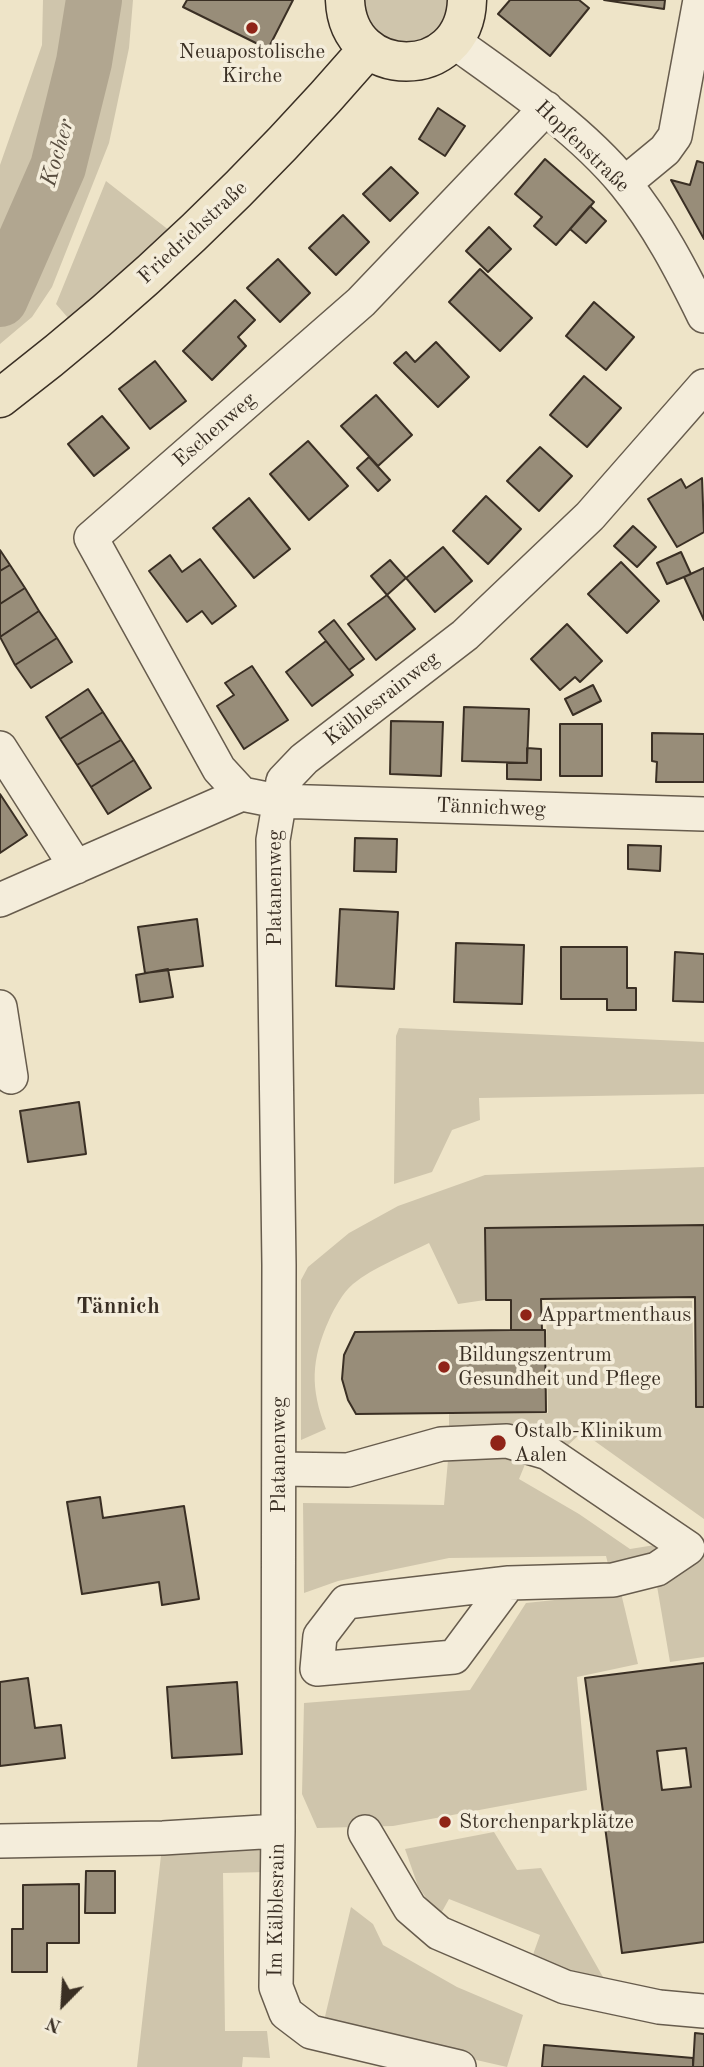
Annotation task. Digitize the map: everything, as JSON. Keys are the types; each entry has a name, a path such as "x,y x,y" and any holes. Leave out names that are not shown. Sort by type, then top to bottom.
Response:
{"main road":[{"path":"345,0 350,26 368,49 379,56 405,62 431,57 453,41 464,20 467,0"},
{"name":"Friedrichstraße","path":"0,398 80,336 212,218 266,163 368,49"}],"street":[{"path":"625,183 665,150 675,136 700,0"},
{"name":"Hopfenstraße","path":"453,41 546,108 625,183 680,266 704,316"},
{"name":"Eschenweg","path":"242,793 219,769 91,538 361,302 546,108"},
{"name":"Kälblesrainweg","path":"277,801 283,781 304,759 464,635 590,516 704,386"},
{"path":"0,747 76,867"},
{"path":"0,900 242,793 277,801"},
{"name":"Tännichweg","path":"277,801 704,814"},
{"name":"Platanenweg","path":"277,801 273,839 279,1469 278,1831"},
{"path":"0,1007 11,1077"},
{"path":"279,1469 348,1470 441,1444 507,1441 548,1453 688,1548 657,1570 613,1580 509,1583 346,1602 320,1636 317,1669 454,1657 509,1583"},
{"path":"0,1841 163,1838 278,1831"},
{"name":"Im Kälblesrain","path":"278,1831 276,1987 286,2013 311,2032 459,2067"},
{"path":"365,1832 410,1908 439,1933 565,1987 659,2007 704,2011"}],"shaded area":[{"path":"43,0 133,0 129,48 109,143 52,287 32,317 0,344 0,165 42,45"},
{"path":"357,0 455,0 454,11 423,46 377,39"},
{"path":"106,181 179,238 75,326 56,304"},
{"path":"399,1028 704,1042 704,1094 479,1098 480,1120 452,1130 432,1172 394,1184 396,1036"},
{"path":"704,1167 704,1225 484,1228 485,1300 458,1304 429,1243 361,1278 349,1287 339,1301 319,1348 315,1387 326,1429 301,1440 301,1280 308,1267 349,1233 398,1206 485,1175"},
{"path":"692,1301 695,1407 704,1407 704,1519 582,1432 564,1449 449,1432 449,1414 548,1413 546,1302"},
{"path":"461,1450 528,1457 519,1479 579,1514 630,1549 655,1545 655,1552 609,1568 606,1556 449,1558 338,1581 304,1593 303,1503 444,1505 448,1460"},
{"path":"704,1553 704,1657 670,1662 657,1586"},
{"path":"621,1593 638,1664 577,1677 587,1790 393,1826 317,1828 302,1794 304,1703 470,1690 526,1603"},
{"path":"278,1831 266,1872 223,1873 225,2031 267,2031 270,2058 243,2057 242,2067 137,2067 163,1838"},
{"path":"494,1832 517,1870 541,1868 607,1984 530,1963 540,1935 449,1899 439,1917 418,1886 405,1849"},
{"path":"351,1907 373,1924 383,1945 457,1987 523,2015 507,2067 323,2025"}],"building":[{"name":"Neuapostolische Kirche","path":"187,0 293,0 268,49 183,7"},
{"path":"510,0 579,0 589,8 550,56 498,14"},
{"path":"604,0 665,0 664,9"},
{"path":"438,108 465,126 445,156 419,139"},
{"path":"545,159 594,202 556,245 534,226 542,217 515,194"},
{"path":"697,161 704,163 704,239 671,180 690,185"},
{"path":"391,167 418,193 390,221 363,194"},
{"path":"590,206 606,221 586,243 570,229"},
{"path":"343,215 369,242 336,275 309,248"},
{"path":"489,227 511,249 488,272 466,251"},
{"path":"278,259 310,293 280,322 247,288"},
{"path":"480,269 532,318 500,351 449,302"},
{"path":"235,300 255,320 238,337 246,346 212,380 183,351"},
{"path":"594,302 634,337 606,370 566,336"},
{"path":"436,342 469,377 438,407 394,363 406,352 415,362"},
{"path":"155,361 186,401 150,429 119,389"},
{"path":"584,376 621,408 587,447 550,415"},
{"path":"376,395 412,435 378,466 341,426"},
{"path":"102,416 129,448 94,476 68,444"},
{"path":"308,441 348,486 309,520 270,474"},
{"path":"540,447 572,476 539,511 507,481"},
{"path":"369,457 390,480 378,491 357,468"},
{"path":"702,478 704,532 677,547 648,499 681,479 686,488"},
{"path":"486,496 521,529 488,564 453,531"},
{"path":"249,498 290,549 254,578 213,528"},
{"path":"633,526 656,547 637,567 614,546"},
{"path":"443,547 472,581 435,612 406,578"},
{"path":"0,550 10,565 0,571"},
{"path":"681,552 691,574 667,584 657,563"},
{"path":"170,555 182,572 200,559 236,606 212,624 202,611 187,622 149,571"},
{"path":"390,560 406,578 387,595 371,576"},
{"path":"621,562 659,601 627,633 588,594"},
{"path":"10,565 25,588 0,604 0,571"},
{"path":"704,568 704,620 684,577"},
{"path":"25,588 39,611 0,637 0,604"},
{"path":"387,595 415,629 376,660 348,624"},
{"path":"39,611 57,638 15,665 0,637"},
{"path":"334,620 364,659 349,670 319,632"},
{"path":"567,624 602,661 580,682 575,677 560,690 531,659"},
{"path":"57,638 72,662 31,688 15,665"},
{"path":"326,641 353,675 312,706 286,672"},
{"path":"252,666 288,720 244,749 217,706 234,695 225,683"},
{"path":"593,685 601,701 573,715 565,699"},
{"path":"88,689 103,712 60,739 46,717"},
{"path":"464,707 529,709 527,763 462,761"},
{"path":"103,712 121,740 77,765 60,739"},
{"path":"391,721 443,722 441,776 390,774"},
{"path":"560,724 602,724 602,776 560,776"},
{"path":"652,733 704,734 704,782 656,782 657,762 652,761"},
{"path":"121,740 134,760 91,787 77,765"},
{"path":"527,748 541,749 541,780 507,779 507,763 527,763"},
{"path":"134,760 151,788 108,814 91,787"},
{"path":"0,794 27,835 0,853"},
{"path":"355,838 397,839 396,872 354,871"},
{"path":"628,845 661,846 660,871 628,869"},
{"path":"340,909 398,912 394,989 336,986"},
{"path":"197,919 203,966 145,973 138,927"},
{"path":"456,943 524,945 522,1004 454,1002"},
{"path":"561,947 627,947 627,988 636,988 636,1010 607,1010 607,999 561,999"},
{"path":"675,952 704,954 704,1002 673,1001"},
{"path":"168,969 173,997 140,1002 136,975"},
{"path":"79,1102 86,1154 28,1162 20,1111"},
{"name":"Appartmenthaus","path":"704,1225 704,1407 696,1407 695,1297 541,1299 542,1330 511,1330 511,1300 486,1300 485,1228"},
{"name":"Bildungszentrum Gesundheit und Pflege","path":"545,1330 546,1412 356,1414 348,1400 342,1379 344,1355 355,1332"},
{"path":"100,1497 103,1518 184,1506 199,1599 162,1605 159,1582 82,1594 67,1502"},
{"path":"704,1663 704,1942 622,1953 585,1678","holes":["686,1748 691,1787 662,1790 657,1751"]},
{"path":"28,1678 35,1728 61,1725 65,1758 0,1766 0,1682"},
{"path":"237,1682 242,1754 172,1758 167,1687"},
{"path":"86,1871 115,1871 115,1913 85,1913"},
{"path":"79,1884 79,1943 47,1943 47,1972 12,1972 12,1929 23,1929 23,1885"},
{"path":"695,2033 704,2034 704,2067 693,2067"},
{"path":"544,2045 693,2058 693,2067 542,2067"}],"waterway":[{"name":"Kocher","path":"0,299 58,167 84,62 94,0"}],"place":[{"name":"Neuapostolische Kirche","path":"252,28"},
{"name":"Appartmenthaus","path":"526,1315"},
{"name":"Bildungszentrum Gesundheit und Pflege","path":"444,1367"},
{"name":"Ostalb-Klinikum Aalen","path":"498,1443"},
{"name":"Storchenparkplätze","path":"445,1822"}],"district":[{"name":"Tännich","path":"118,1307"}]}
